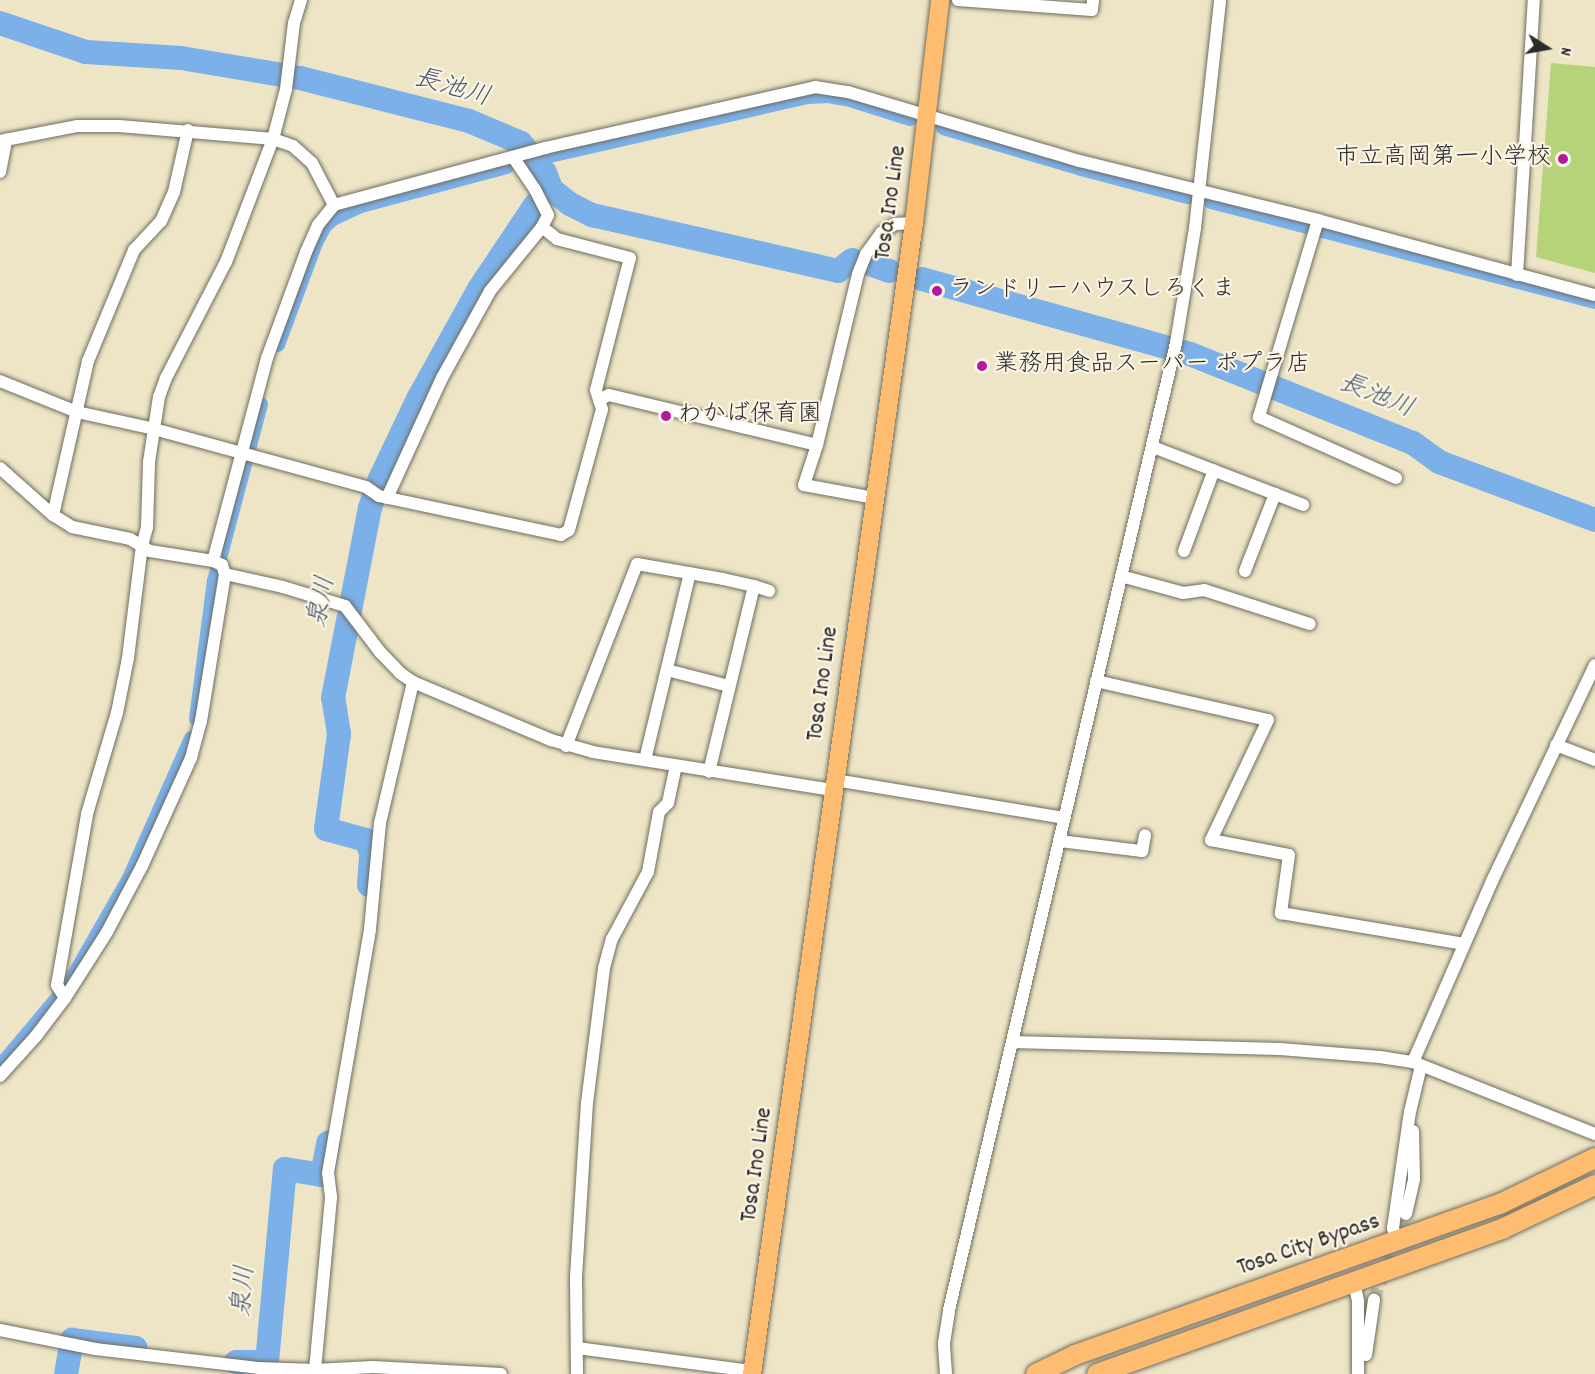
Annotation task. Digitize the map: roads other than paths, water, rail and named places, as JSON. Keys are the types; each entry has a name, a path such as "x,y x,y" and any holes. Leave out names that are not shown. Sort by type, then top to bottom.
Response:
{"highway":[{"name":"Tosa City Bypass","path":"1036,1374 1075,1354 1500,1204 1595,1158"},
{"name":"Tosa City Bypass","path":"1097,1374 1504,1228 1595,1185"}],"main road":[{"name":"Tosa Ino Line","path":"752,1373 914,223 940,0"}],"street":[{"path":"65,998 57,985 87,814 117,713 128,658 142,546 147,527 153,429 166,378 226,262 273,139 286,89 294,23 301,0"},
{"path":"958,0 1092,10 1093,0"},
{"path":"946,1374 944,1342 949,1310 1176,343 1199,192 1220,0"},
{"path":"1516,275 1534,0"},
{"path":"0,1076 36,1036 65,998 107,932 142,866 191,758 201,721 219,565 267,358 306,252 318,225 334,205 516,155 815,87 848,92 928,114 1080,161 1316,226 1595,295"},
{"path":"0,172 3,140 77,126 188,130 273,139 293,146 312,163 334,205"},
{"path":"52,514 88,361 134,250 161,221 174,192 188,130"},
{"path":"378,494 490,291 543,227 548,216 546,208 516,155"},
{"path":"874,498 804,485 817,445 858,274 866,255 881,233 895,224 914,223"},
{"path":"1316,226 1259,417 1396,478"},
{"path":"0,381 77,412 153,429 378,494 561,535 569,530 602,409 596,390 630,258 557,239 543,227"},
{"path":"599,400 609,395 817,445"},
{"path":"1153,447 1303,505"},
{"path":"0,468 52,514 72,527 130,539 150,551 219,565 349,610 380,652 400,673 413,682 566,746 710,772 834,785 1064,818"},
{"path":"1184,551 1214,470"},
{"path":"1245,571 1275,494"},
{"path":"566,746 637,564 754,586 769,591"},
{"path":"645,760 690,573"},
{"path":"1121,576 1183,593 1204,590 1310,624"},
{"path":"710,772 754,586"},
{"path":"1397,1242 1393,1228 1417,1064 1464,944 1595,665"},
{"path":"667,670 729,686"},
{"path":"1096,681 1268,720 1211,840 1289,855 1281,913 1464,944"},
{"path":"315,1370 331,1197 328,1173 370,930 380,823 413,682"},
{"path":"1556,745 1595,760"},
{"path":"577,1374 576,1277 587,1103 604,968 612,939 648,872 659,812 668,803 676,766"},
{"path":"1059,841 1142,851 1145,835"},
{"path":"1012,1042 1280,1049 1380,1056 1417,1064 1595,1134"},
{"path":"1406,1214 1414,1179 1415,1145 1410,1112"},
{"path":"1354,1282 1358,1301 1358,1374"},
{"path":"1365,1374 1366,1341 1374,1300"},
{"path":"0,1330 95,1349 258,1368 315,1370 373,1367 501,1374"},
{"path":"577,1348 752,1373"}],"waterway":[{"name":"長池川","path":"0,23 86,52 181,58 300,78 469,121 521,143 545,173 552,190 570,204 592,215 838,271 852,260"},
{"path":"528,161 808,97 828,96 850,100 910,119"},
{"path":"943,128 1081,169 1188,197"},
{"path":"278,345 316,243 325,226 333,219 361,206 507,167"},
{"path":"1211,202 1595,302"},
{"name":"泉川","path":"369,885 371,853 366,840 326,829 339,734 333,698 370,508 380,479 418,399 479,289 535,205"},
{"name":"長池川","path":"872,265 889,271"},
{"name":"長池川","path":"922,279 1190,354 1413,443 1439,462 1595,520"},
{"path":"196,719 214,581 261,404"},
{"path":"0,1066 68,985 129,878 191,738"},
{"name":"泉川","path":"236,1362 267,1362 285,1169 322,1175 328,1143"},
{"name":"泉川","path":"66,1374 72,1340 136,1348"}],"tunnel":[{"path":"1374,1300 1406,1214"}],"place":[{"name":"市立高岡第一小学校","path":"1563,159"},
{"name":"ランドリーハウスしろくま","path":"937,291"},
{"name":"業務用食品スーパー ポプラ店","path":"982,366"},
{"name":"わかば保育園","path":"666,416"}]}
